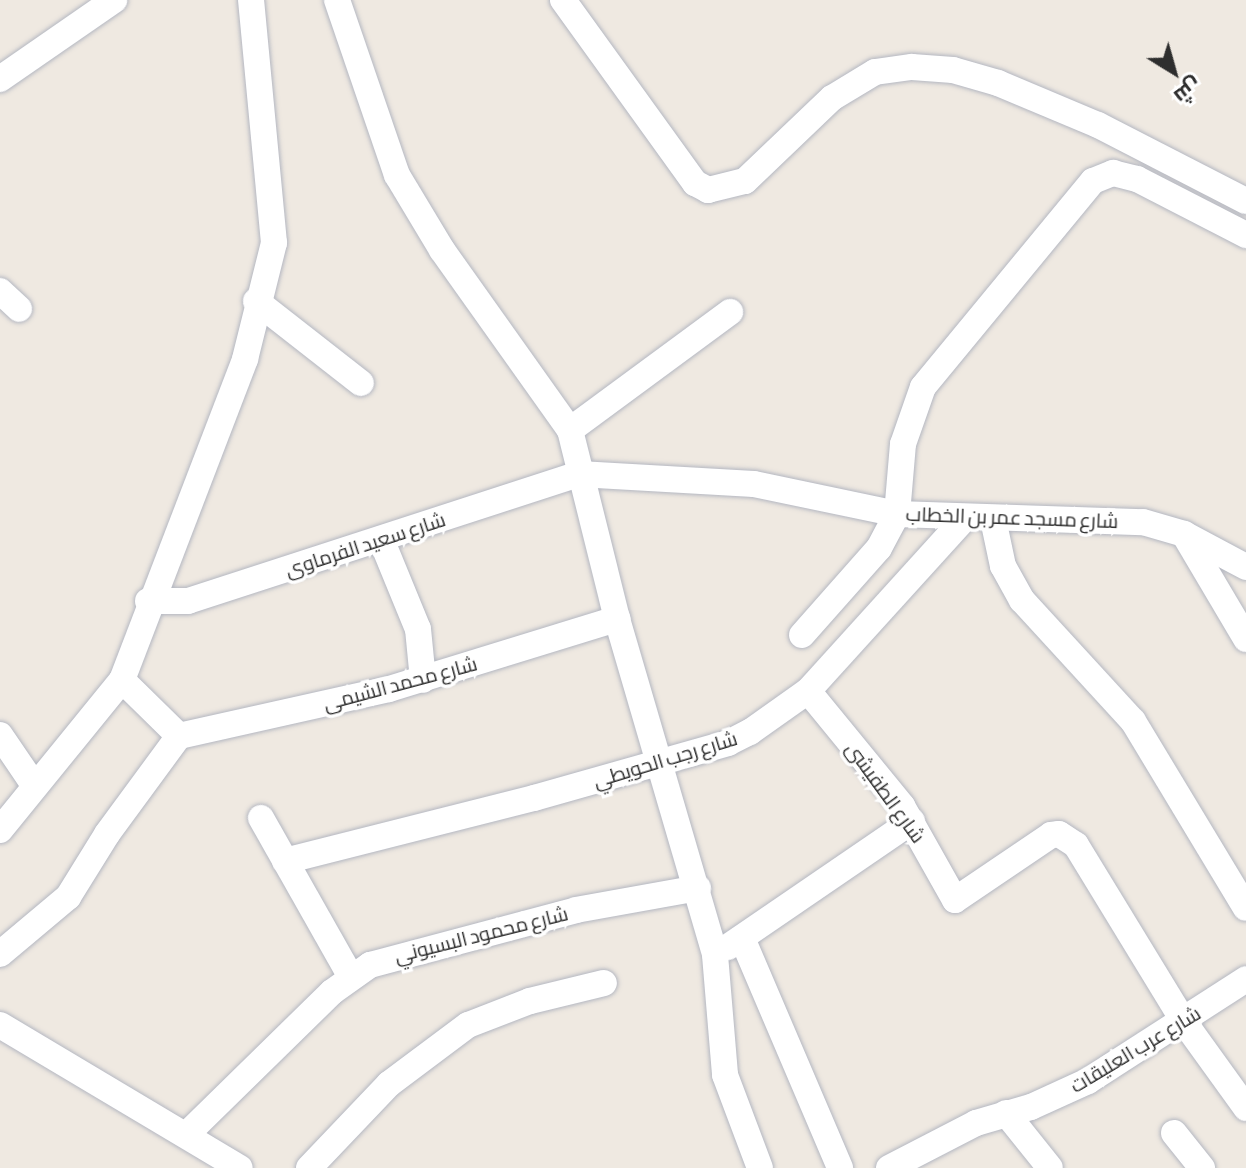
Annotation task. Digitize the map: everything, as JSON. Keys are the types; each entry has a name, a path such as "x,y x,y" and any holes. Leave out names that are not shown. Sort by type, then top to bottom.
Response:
{"street":[{"path":"0,79 114,0"},
{"path":"0,830 34,785 87,729 122,680 148,601 245,359 256,301 274,243 251,0"},
{"path":"337,0 397,175 442,250 570,430 617,619 662,761 715,955 725,1075 760,1168"},
{"path":"563,0 695,183 708,190 745,181 832,98 875,72 912,67 953,70 998,83 1098,125 1246,201"},
{"path":"802,635 879,548 897,514 903,444 923,387 1093,181 1113,173 1137,179 1246,235"},
{"path":"256,301 361,383"},
{"path":"570,430 730,312"},
{"name":"شارع مسجد عمر بن الخطاب","path":"579,474 754,484 897,514 1143,522 1184,534 1246,567"},
{"name":"شارع سعيد الفرماوى","path":"148,601 188,601 579,474"},
{"name":"شارع رجب الحويطي","path":"285,861 728,743 808,691 965,518"},
{"path":"993,519 1003,566 1022,600 1133,721 1246,908"},
{"path":"1184,534 1246,639"},
{"path":"381,539 418,629 423,680"},
{"name":"شارع محمد الشيمى","path":"179,736 423,680 617,619"},
{"path":"0,954 68,897 107,834 179,736 122,680"},
{"name":"شارع الطفيشى","path":"808,691 912,821 955,900 1059,834 1076,845 1184,1022"},
{"path":"0,735 34,785"},
{"path":"261,818 351,977"},
{"path":"715,955 912,821"},
{"name":"شارع محمود البسيوني","path":"186,1135 351,977 392,955 576,910 698,888"},
{"path":"742,938 840,1168"},
{"name":"شارع عرب العليقات","path":"889,1168 976,1123 1088,1081 1184,1022 1246,979"},
{"path":"309,1168 389,1084 468,1025 530,1001 604,983"},
{"path":"1184,1022 1246,1108"},
{"path":"0,1025 240,1168"},
{"path":"1006,1113 1050,1168"},
{"path":"1174,1133 1202,1168"}]}
